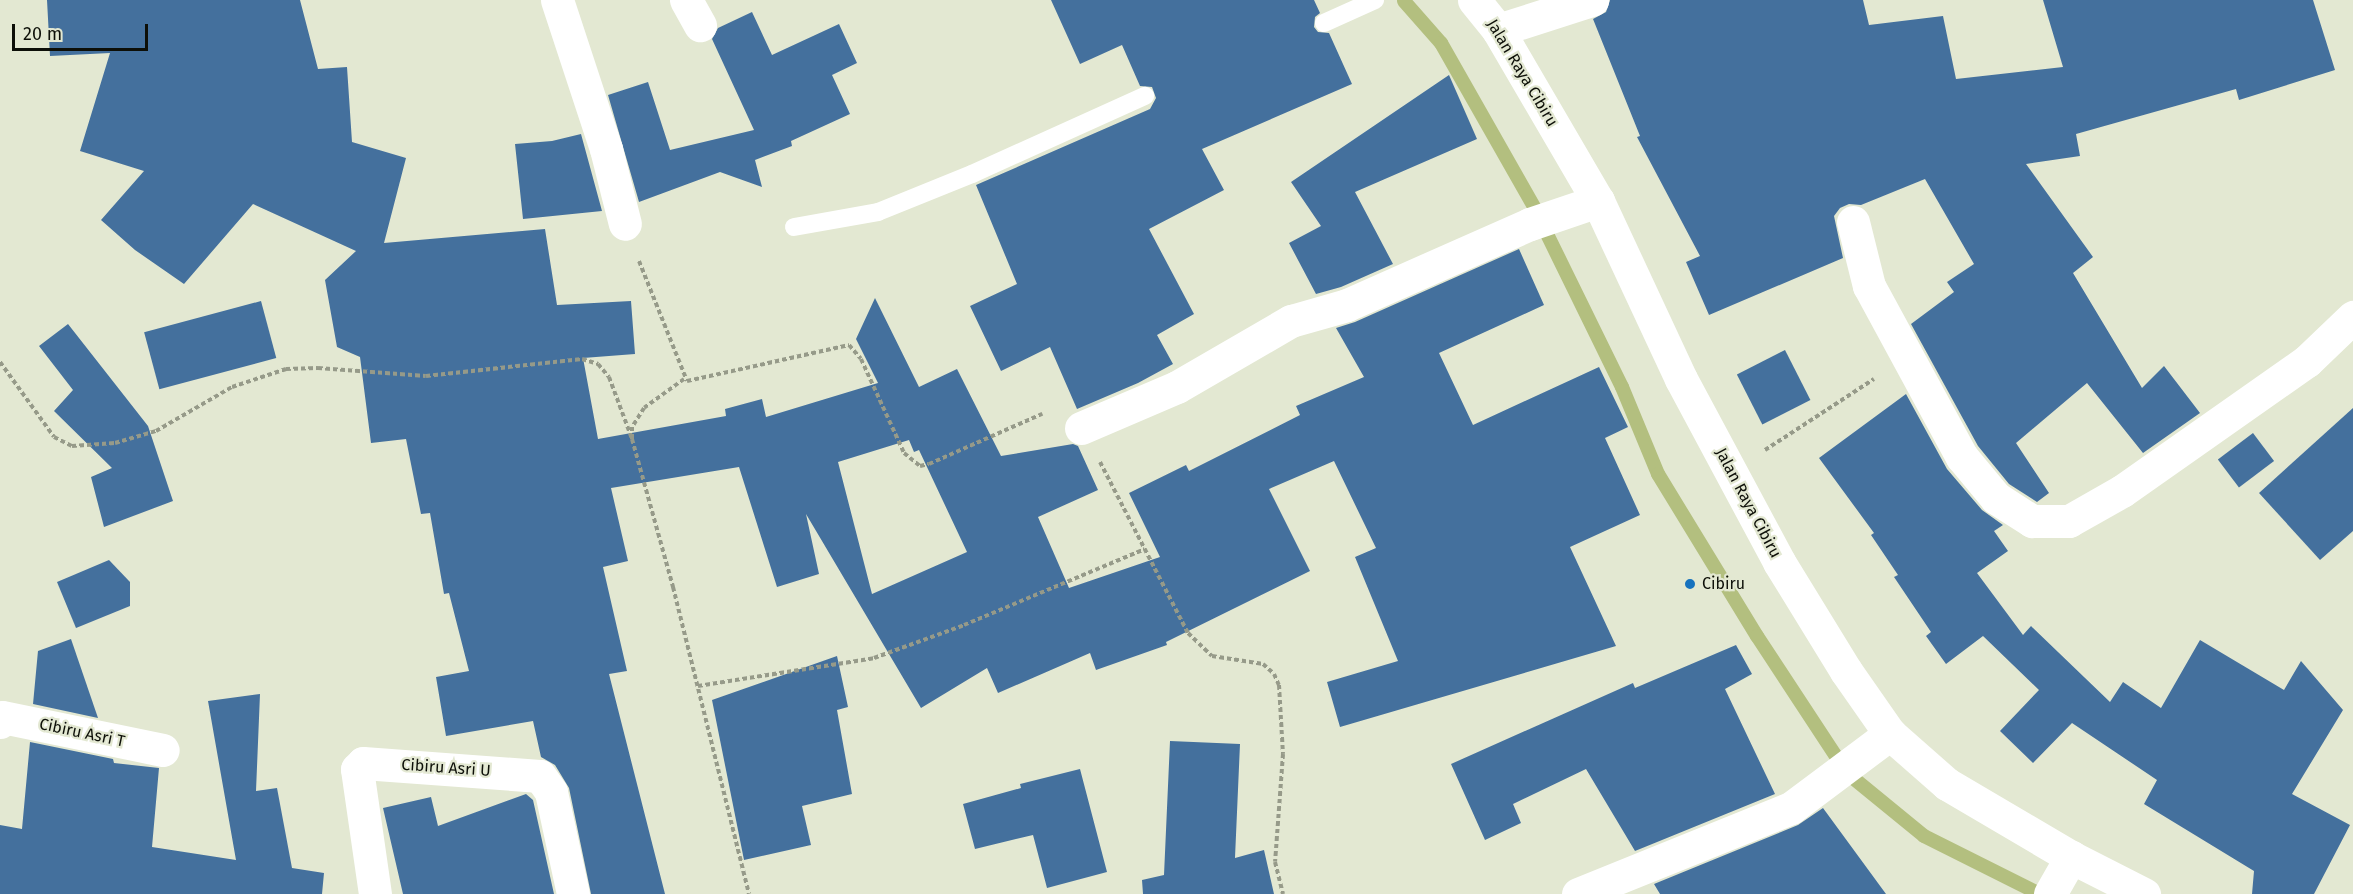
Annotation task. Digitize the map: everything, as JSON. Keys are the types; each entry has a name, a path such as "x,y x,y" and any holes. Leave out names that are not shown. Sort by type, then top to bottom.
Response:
{"main road":[{"path":"557,0 606,149 625,224"},
{"name":"Jalan Raya Cibiru","path":"1474,0 1498,30 1598,201 1681,380 1779,562 1846,670 1890,734 1947,784 2071,858 2145,894"},
{"path":"1498,30 1592,0"},
{"path":"1081,428 1177,387 1291,321 1347,305 1530,224 1598,201"},
{"path":"1853,222 1869,286 1962,457 1996,498 2032,520 2069,521 2122,491 2307,361 2353,317"},
{"name":"Cibiru Asri T","path":"1,719 163,750"},
{"path":"1578,894 1791,808 1890,734"},
{"name":"Cibiru Asri U","path":"375,894 357,769 363,763 540,776 551,792 573,894"},
{"path":"2050,894 2071,858"}],"lane":[{"path":"1324,23 1375,0"},
{"path":"794,227 878,212 972,174 1145,96"}],"path":[{"path":"625,224 684,379"},
{"path":"632,439 632,427 644,408 684,379 694,380 849,345 861,360 904,453 920,466 1050,411 1062,411 1081,428 1188,633 1212,656 1263,664 1274,674 1279,685 1283,754 1275,862 1283,894"},
{"path":"1731,472 1907,357"},
{"path":"0,362 54,437 72,446 115,443 156,432 232,387 286,369 318,368 426,376 582,359 598,364 609,378 632,439 698,686 749,894"},
{"path":"698,686 874,658 964,625 1145,549"}],"building":[{"path":"47,0 300,0 318,69 347,67 352,142 406,158 384,243 545,229 557,305 631,301 635,354 583,358 598,439 726,416 725,409 762,399 766,417 878,383 856,339 875,298 919,387 957,369 1001,456 1073,444 1078,446 1098,490 1038,517 1069,588 1160,557 1129,493 1186,465 1189,471 1300,415 1296,406 1364,377 1336,328 1355,322 1519,249 1544,305 1439,353 1473,425 1599,367 1628,427 1605,438 1640,515 1570,547 1616,646 1340,727 1327,682 1398,661 1355,557 1376,548 1334,461 1269,489 1310,571 1166,642 1167,645 1096,670 1090,653 998,693 987,668 921,708 806,514 819,574 777,587 739,467 611,488 628,561 603,567 627,671 609,674 665,894 591,894 569,788 555,765 541,757 533,721 446,736 436,677 469,671 449,593 444,594 430,513 421,514 406,439 371,443 360,357 337,347 325,280 356,251 253,204 184,284 135,250 101,220 144,171 80,151 110,53 50,56","holes":["909,440 914,452 919,450 967,552 872,594 838,462"]},
{"path":"1051,0 1314,0 1320,13 1315,17 1314,27 1318,32 1329,33 1352,84 1202,149 1224,190 1149,229 1194,314 1157,335 1173,364 1138,383 1077,409 1050,347 1001,371 970,306 1017,284 976,185 1150,109 1156,98 1152,87 1140,86 1122,45 1080,64"},
{"path":"1610,0 1863,0 1869,25 1943,16 1956,79 2063,67 2043,0 2313,0 2335,70 2239,100 2236,89 2076,134 2080,156 2026,164 2093,257 2073,273 2142,388 2164,366 2200,413 2143,453 2087,383 2016,443 2049,493 2037,502 2009,484 1978,446 1911,324 1954,292 1947,282 1974,264 1925,179 1861,205 1849,204 1840,208 1834,216 1843,258 1709,315 1686,262 1700,256 1637,137 1640,136 1593,19 1606,12"},
{"path":"752,12 772,55 839,24 857,63 832,75 850,114 791,141 792,146 755,160 762,187 720,172 639,202 608,95 648,82 670,150 754,130 712,39 718,28"},
{"path":"1449,75 1477,139 1355,192 1393,264 1341,287 1316,294 1289,243 1321,226 1291,182"},
{"path":"581,134 602,211 523,219 515,144 552,141"},
{"path":"261,301 276,358 159,389 144,332"},
{"path":"68,324 148,426 173,501 104,527 91,477 112,468 54,411 73,390 39,346"},
{"path":"1785,350 1810,400 1762,424 1737,375"},
{"path":"1906,394 1947,469 1982,510 2003,525 1994,531 2008,551 1977,573 2023,635 2031,626 2110,702 2123,682 2161,708 2200,640 2284,690 2301,661 2343,710 2292,794 2350,825 2314,894 2252,894 2254,871 2144,804 2157,780 2072,723 2033,763 2000,731 2039,690 1983,636 1946,664 1926,636 1931,632 1894,577 1898,575 1871,535 1874,533 1819,458"},
{"path":"2353,408 2353,531 2320,560 2259,493"},
{"path":"2253,433 2274,461 2239,487 2218,459"},
{"path":"109,560 130,582 130,606 76,628 57,582"},
{"path":"71,639 98,718 33,704 38,651"},
{"path":"1736,645 1752,674 1725,689 1775,794 1635,851 1586,769 1513,804 1521,823 1485,840 1451,764 1633,683 1635,688"},
{"path":"837,656 848,707 837,710 852,794 802,806 811,845 744,860 712,700"},
{"path":"260,694 256,791 277,788 292,868 324,873 322,894 0,894 0,825 22,829 30,742 113,759 114,763 159,768 152,847 236,860 208,701"},
{"path":"1170,741 1240,744 1235,858 1264,850 1274,894 1143,894 1142,880 1164,875"},
{"path":"1080,769 1107,872 1047,888 1033,835 975,849 963,804 1021,788 1020,784"},
{"path":"526,794 533,800 554,894 403,894 383,808 431,797 438,826"},
{"path":"1823,808 1886,894 1660,894 1654,884 1798,825"}],"waterway":[{"path":"1404,1 1441,43 1534,207"},
{"path":"1547,234 1622,387 1658,474 1757,636 1847,773 1924,836 2036,892"}],"place":[{"name":"Cibiru","path":"1690,584"}]}
